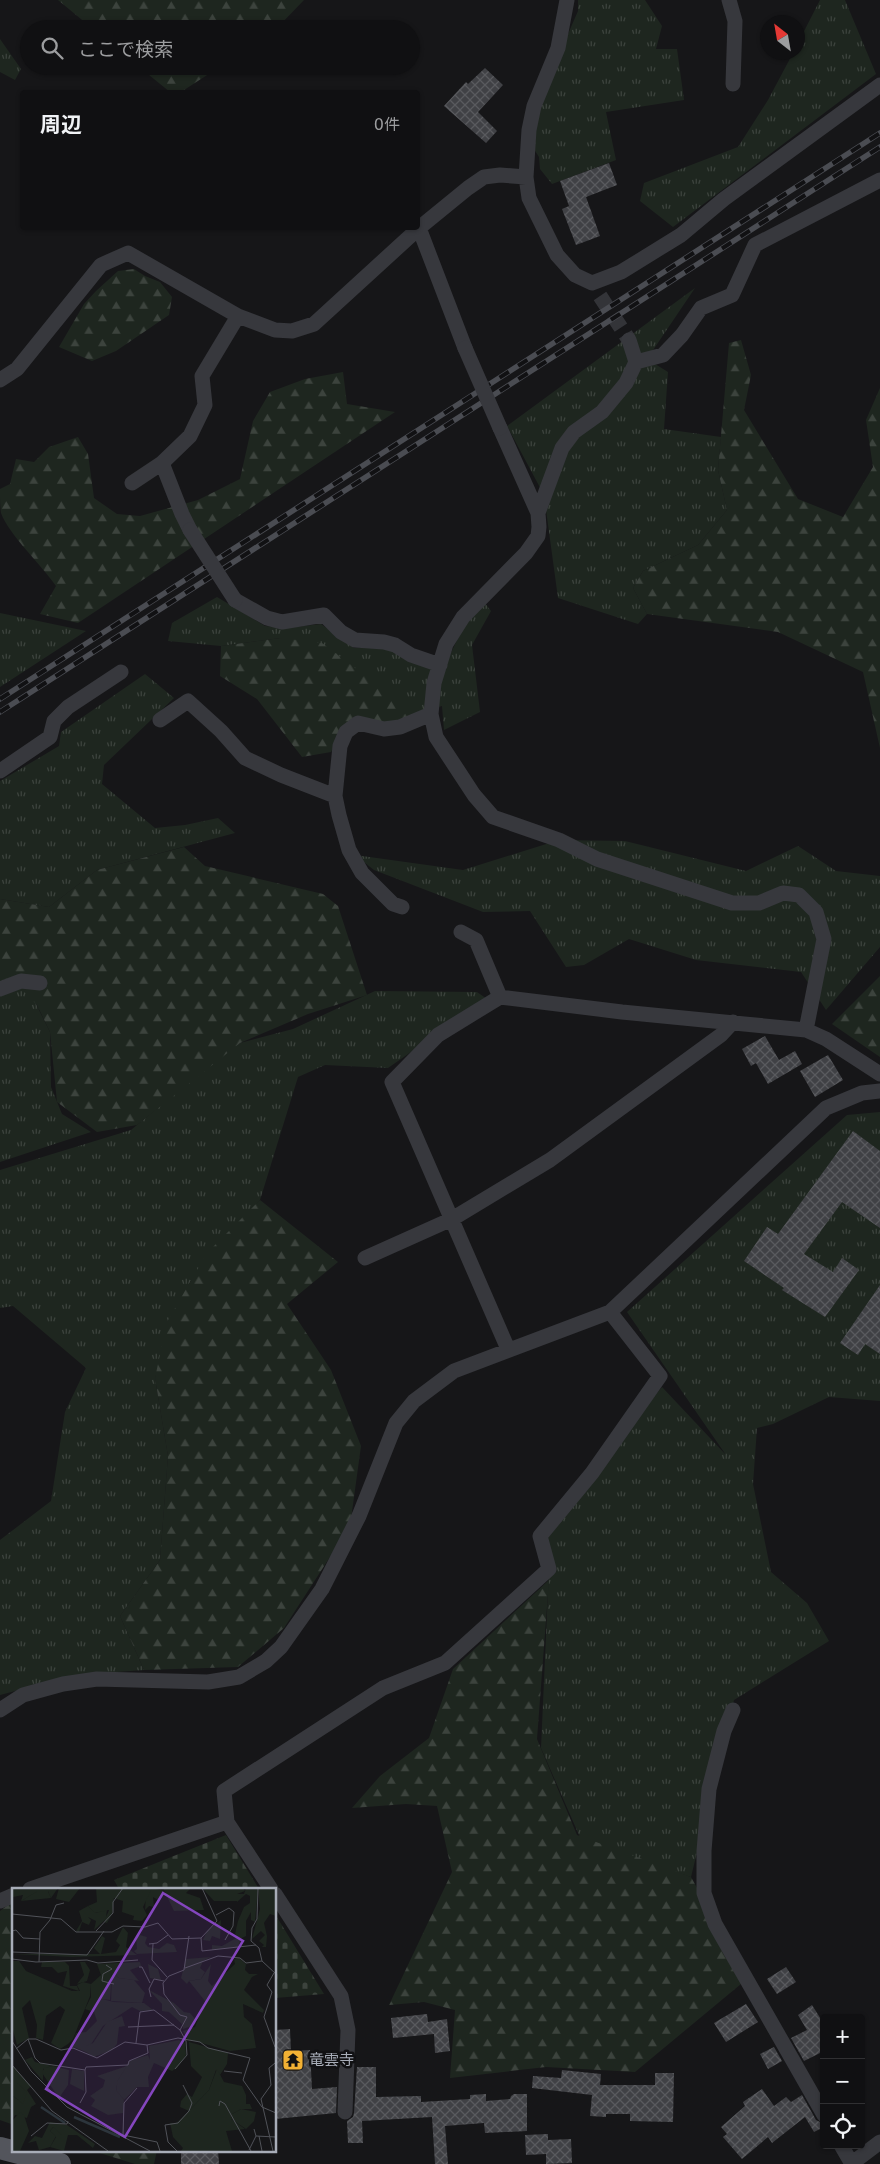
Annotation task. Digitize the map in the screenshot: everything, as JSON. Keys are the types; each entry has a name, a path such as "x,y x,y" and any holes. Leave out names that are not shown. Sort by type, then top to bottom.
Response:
{"main road":[{"path":"15,2152 60,2164"}],"street":[{"path":"567,0 558,48 534,106 529,130 526,177 529,198 558,255 575,275 596,289 681,235 724,199 880,85"},
{"path":"729,0 735,21 733,84"},
{"path":"420,226 468,188 484,178 500,175 526,177"},
{"path":"636,362 664,355 682,335 701,308 732,295 755,245 880,180"},
{"path":"0,380 17,369 101,265 128,253 238,316 275,330 292,331 314,324 416,230"},
{"path":"419,230 466,348 538,513 539,527 538,536 526,553 463,617 446,644 434,683 431,714 436,737 474,795 493,818 559,840 597,859 732,904 759,903 783,893 799,895 816,912 824,939 806,1030"},
{"path":"132,483 162,463 190,436 205,405 202,376 238,316"},
{"path":"538,513 562,448 574,432 602,412 626,383 636,362 629,340"},
{"path":"162,463 190,530 235,600 267,618 282,622 324,616 341,632 355,640 384,642 395,645 411,655 440,665"},
{"path":"0,771 50,737 54,721 68,707 121,672"},
{"path":"160,720 188,701 221,731 245,758 281,775 335,796"},
{"path":"402,908 394,904 362,873 349,850 335,796 340,746 346,732 358,723 384,729 400,727 431,714"},
{"path":"461,932 476,940 500,998"},
{"path":"0,989 21,980 40,983"},
{"path":"508,1349 392,1082 438,1035 500,998 806,1030 826,1039 880,1074"},
{"path":"365,1258 452,1219 550,1160 721,1035 733,1022"},
{"path":"0,1710 23,1695 63,1684 97,1679 208,1682 239,1677 266,1661 281,1647 322,1589 359,1516 396,1423 414,1401 454,1371 610,1312 826,1108 862,1093 880,1090"},
{"path":"271,1888 227,1822 224,1790 383,1688 445,1663 550,1569 540,1536 592,1473 660,1376 610,1312"},
{"path":"733,1710 724,1731 709,1789 703,1864 704,1893 715,1924 820,2108"},
{"path":"33,1888 227,1822"},
{"path":"0,1901 12,1895"},
{"path":"276,1896 341,1996 348,2030 345,2112"},
{"path":"843,2149 851,2164 880,2142"}],"green space":[{"path":"58,0 304,0 285,20 82,20"},
{"path":"578,0 645,0 662,26 656,49 677,49 684,100 606,112 616,160 552,184 540,169 539,157 532,146 542,94 578,11"},
{"path":"820,0 845,0 876,74 673,227 640,201 644,183 738,147 768,100 789,60 805,60 805,29"},
{"path":"0,39 20,68 20,71 15,80 0,72"},
{"path":"149,75 207,75 184,90 168,90"},
{"path":"134,269 160,282 172,297 169,315 116,351 92,361 59,347 84,304 96,291 118,271"},
{"path":"695,288 647,359 668,372 664,429 721,437 718,470 727,510 698,545 643,571 633,588 647,614 638,624 558,598 544,495 507,426"},
{"path":"741,340 751,375 744,410 798,499 843,517 873,467 866,420 880,388 880,748 863,672 778,632 647,614 633,588 643,571 698,545 727,510 718,470 729,343"},
{"path":"343,372 347,404 395,412 78,623 40,614 56,586 11,531 1,513 0,489 10,484 16,459 34,462 49,447 78,437 88,454 94,498 117,514 140,516 198,500 240,479 253,421 270,392 305,379"},
{"path":"217,597 265,626 287,628 321,624 354,648 386,647 441,674 466,621 484,602 491,611 472,645 480,712 444,730 442,706 409,716 281,638 221,646 168,641 172,623"},
{"path":"0,613 86,631 0,687"},
{"path":"281,638 322,643 403,704 409,716 384,726 350,720 331,752 302,757 257,699 220,676 221,646"},
{"path":"145,674 174,698 104,765 102,784 155,828 185,825 218,818 235,833 97,870 49,907 0,899 0,781 59,746 61,732"},
{"path":"559,840 625,841 746,871 798,846 836,871 880,876 880,947 826,1010 801,972 696,960 629,939 584,965 566,967 530,911 483,912 374,870 355,855 463,870"},
{"path":"184,847 205,866 323,894 338,906 367,995 308,1014 240,1043 137,1125 97,1132 57,1102 50,1032 37,1005 0,966 0,899 49,907 97,870"},
{"path":"0,965 33,998 50,1032 51,1087 62,1114 91,1132 0,1162"},
{"path":"880,976 880,1057 832,1024"},
{"path":"375,991 477,992 487,999 388,1068 325,1065 298,1077 260,1200 190,1282 155,1378 168,1456 160,1560 120,1616 144,1670 76,1675 0,1695 0,1540 51,1501 65,1412 86,1368 13,1306 0,1308 0,1170 131,1130 229,1049 240,1043 293,1029"},
{"path":"880,1112 880,1401 829,1397 773,1424 757,1428 753,1484 771,1572 807,1603 829,1641 734,1700 691,1877 582,1842 541,1748 549,1569 540,1536 662,1387 726,1455 627,1312 847,1115"},
{"path":"260,1200 338,1262 287,1304 331,1370 361,1446 350,1526 284,1628 238,1667 144,1670 120,1616 160,1560 168,1456 155,1378 167,1322 207,1253"},
{"path":"549,1580 537,1739 577,1835 691,1877 747,1979 635,2072 546,2067 450,2078 455,2010 424,2002 389,2005 452,1872 437,1806 406,1804 352,1808 380,1776 429,1738 453,1669"},
{"path":"226,1835 258,1888 118,1888 114,1880"},
{"path":"8,1905 12,1905 12,2124 0,2120 0,1911"},
{"path":"276,1916 324,1994 276,1998"},
{"path":"96,2152 157,2152 154,2164 135,2164"}],"building":[{"path":"485,68 503,85 478,112 497,131 486,143 444,106 466,82 468,84"},
{"path":"609,163 617,185 586,197 600,236 576,245 562,209 569,206 560,181"},
{"path":"765,1036 779,1060 795,1051 802,1064 768,1084 756,1063 751,1066 742,1049"},
{"path":"828,1055 843,1080 815,1097 800,1071"},
{"path":"853,1131 880,1151 880,1228 842,1202 804,1254 833,1272 842,1258 859,1270 825,1317 782,1290 784,1288 744,1261 767,1227 778,1234"},
{"path":"880,1285 880,1354 865,1344 858,1355 840,1343"},
{"path":"786,1967 796,1982 777,1994 767,1979"},
{"path":"746,2004 758,2022 726,2042 714,2023"},
{"path":"812,2005 820,2018 820,2053 804,2061 791,2038 807,2030 798,2015"},
{"path":"427,2014 428,2022 447,2019 450,2051 435,2053 434,2034 393,2038 391,2018"},
{"path":"290,2029 291,2051 310,2050 312,2089 337,2087 336,2113 276,2119 276,2030"},
{"path":"774,2047 782,2061 768,2069 760,2054"},
{"path":"357,2067 376,2067 376,2097 421,2096 421,2102 470,2099 470,2095 486,2094 486,2101 510,2099 514,2094 527,2094 527,2131 485,2133 484,2123 445,2126 448,2164 435,2164 432,2117 362,2121 363,2143 348,2143 347,2121 353,2117 354,2113"},
{"path":"562,2070 601,2074 600,2085 655,2085 655,2073 674,2073 673,2122 630,2121 630,2114 606,2114 606,2117 590,2116 592,2095 532,2088 533,2076 561,2078"},
{"path":"762,2089 774,2106 786,2097 791,2102 802,2095 816,2120 820,2122 820,2129 814,2132 805,2117 772,2143 768,2137 742,2159 723,2137 727,2134 721,2127 745,2106 743,2102"},
{"path":"548,2134 548,2140 571,2139 572,2163 546,2164 546,2154 526,2155 525,2135"},
{"path":"181,2152 218,2152 219,2164 181,2164"}],"tunnel":[{"path":"600,296 629,340"}],"railway":[{"path":"0,699 880,133"},
{"path":"0,712 880,147"}],"place":[{"name":"竜雲寺","path":"293,2060"}]}
